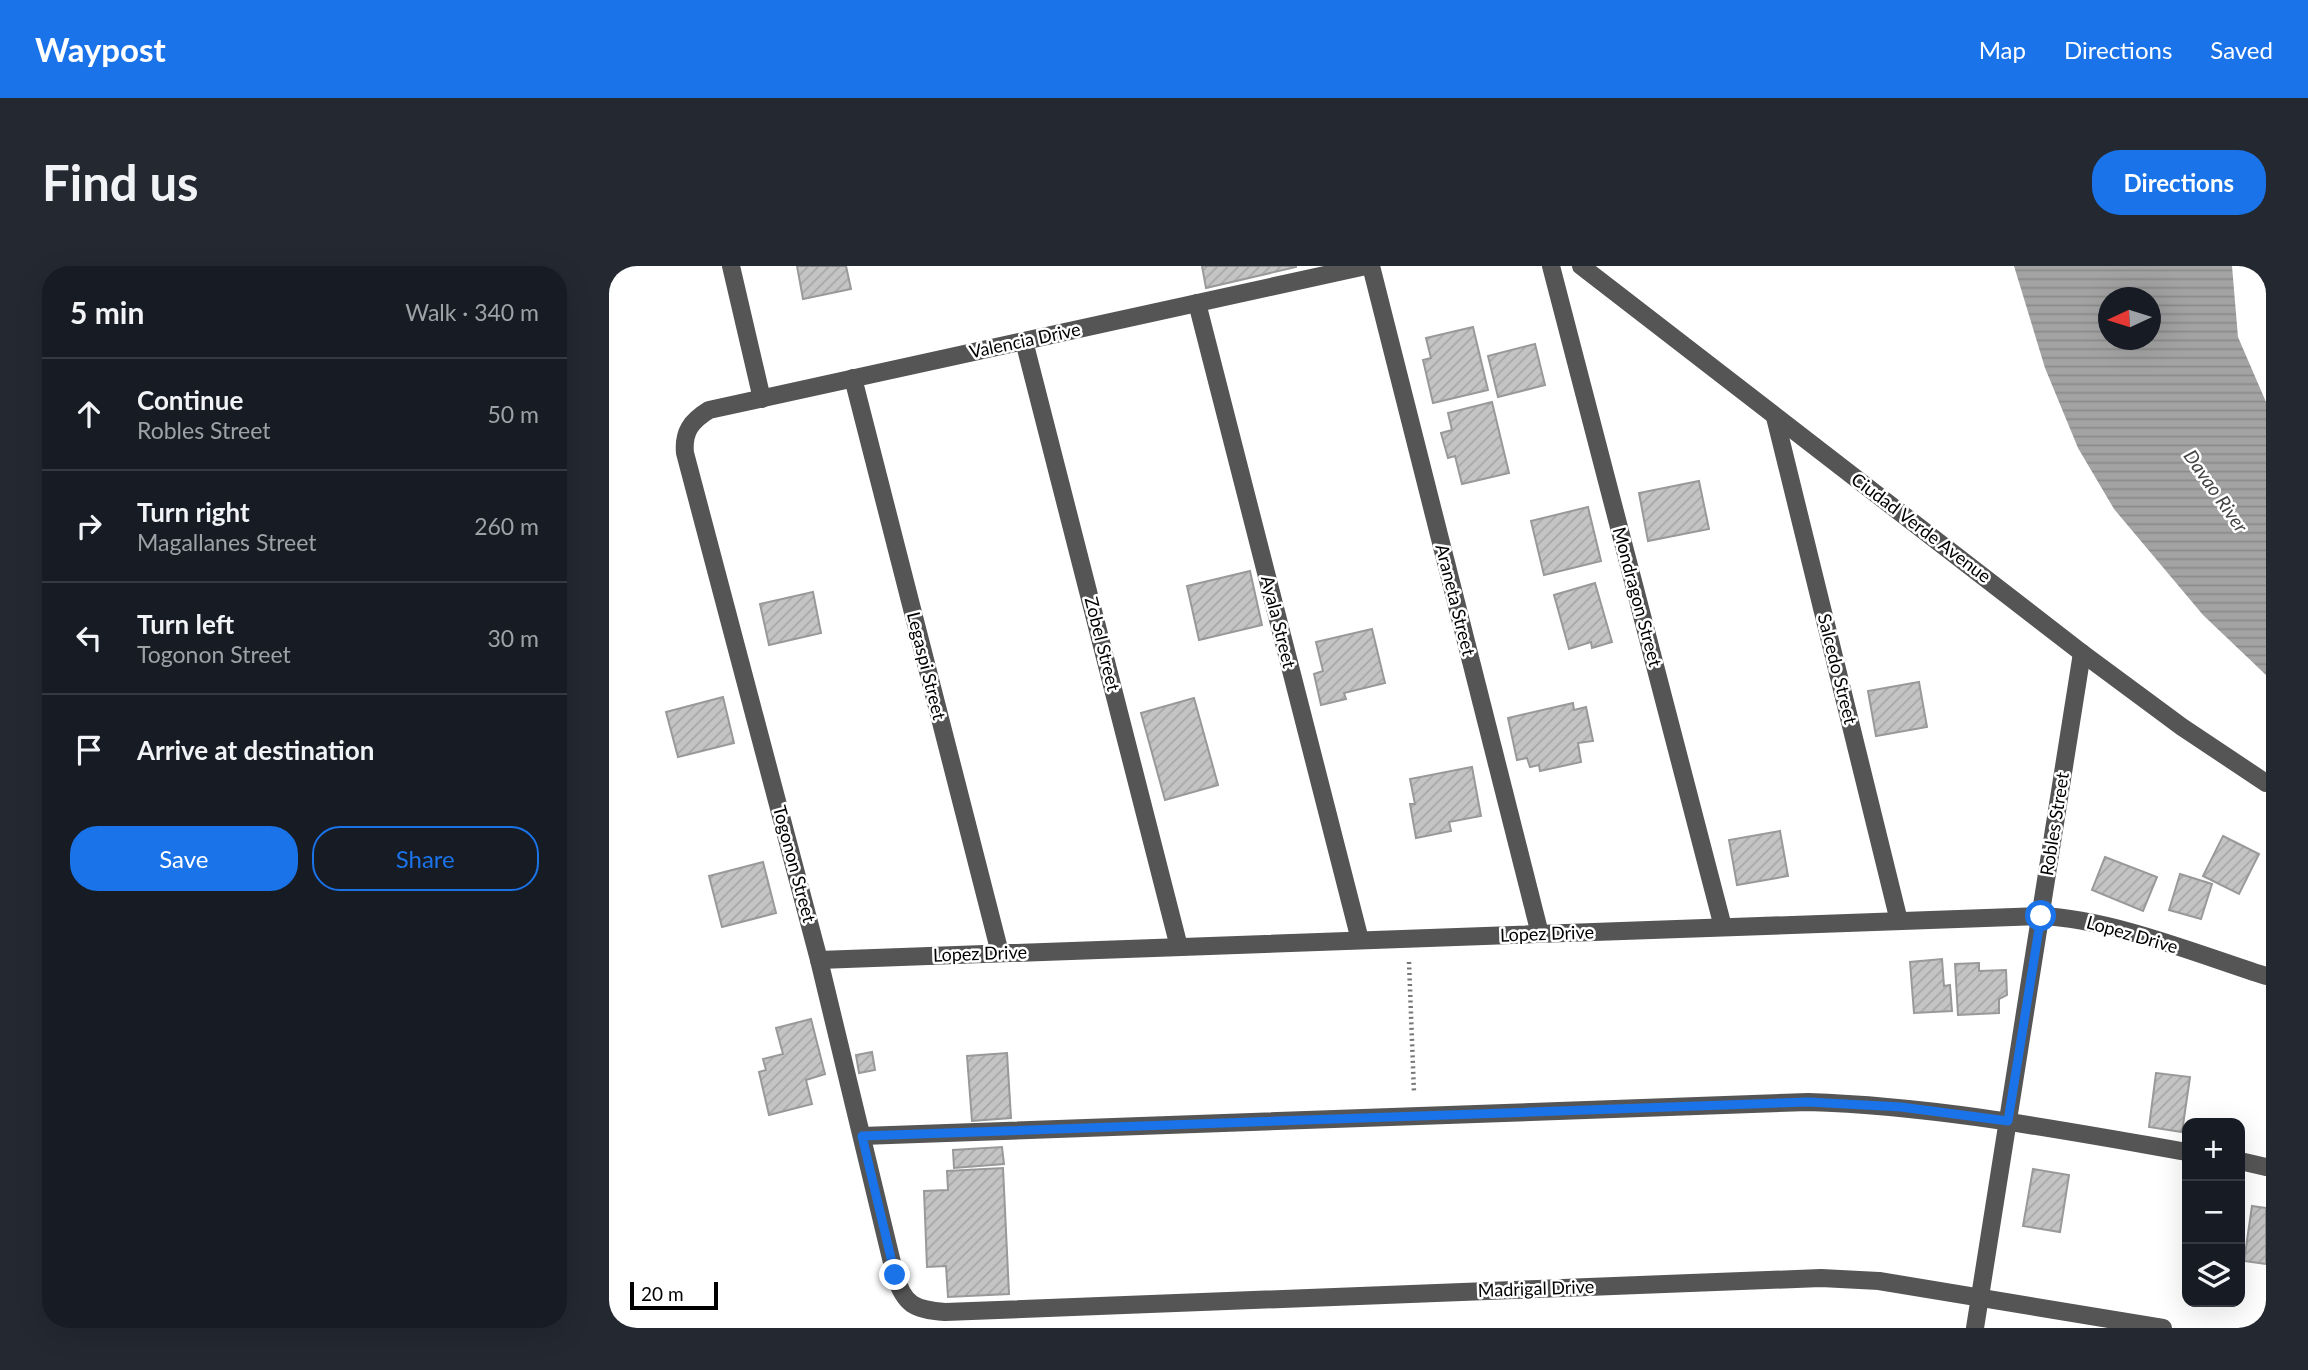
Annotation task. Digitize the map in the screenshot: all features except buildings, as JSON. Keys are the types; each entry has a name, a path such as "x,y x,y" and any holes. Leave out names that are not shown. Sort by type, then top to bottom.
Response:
{"street":[{"path":"731,266 762,398"},
{"name":"Valencia Drive","path":"689,427 709,410 1368,266"},
{"name":"Araneta Street","path":"1368,266 1540,934"},
{"name":"Mondragon Street","path":"1551,266 1723,927"},
{"name":"Ciudad Verde Avenue","path":"1581,266 2082,653 2182,727 2266,783"},
{"name":"Ayala Street","path":"1197,303 1360,940"},
{"name":"Zobel Street","path":"1024,341 1179,947"},
{"name":"Legaspi Street","path":"853,379 1000,953"},
{"name":"Salcedo Street","path":"1775,417 1899,921"},
{"name":"Togonon Street","path":"689,427 684,439 685,453 819,960 895,1275 899,1290 907,1301"},
{"name":"Robles Street","path":"1975,1328 2082,653"},
{"name":"Lopez Drive","path":"819,960 2041,916 2105,926 2266,976"},
{"path":"862,1136 1808,1102 1890,1106 2008,1121 2182,1151"},
{"path":"2245,1162 2266,1167"},
{"name":"Madrigal Drive","path":"907,1301 925,1311 945,1312 1821,1278 1879,1282 1980,1296 2163,1328"}],"path":[{"path":"1409,939 1415,1115"}],"water":[{"name":"Davao River","path":"2014,266 2232,266 2238,337 2266,402 2266,675 2203,615 2114,509 2078,448 2045,368"}],"route":[{"path":"895,1275 862,1136 1808,1102 1901,1107 2008,1121 2041,916"}]}
